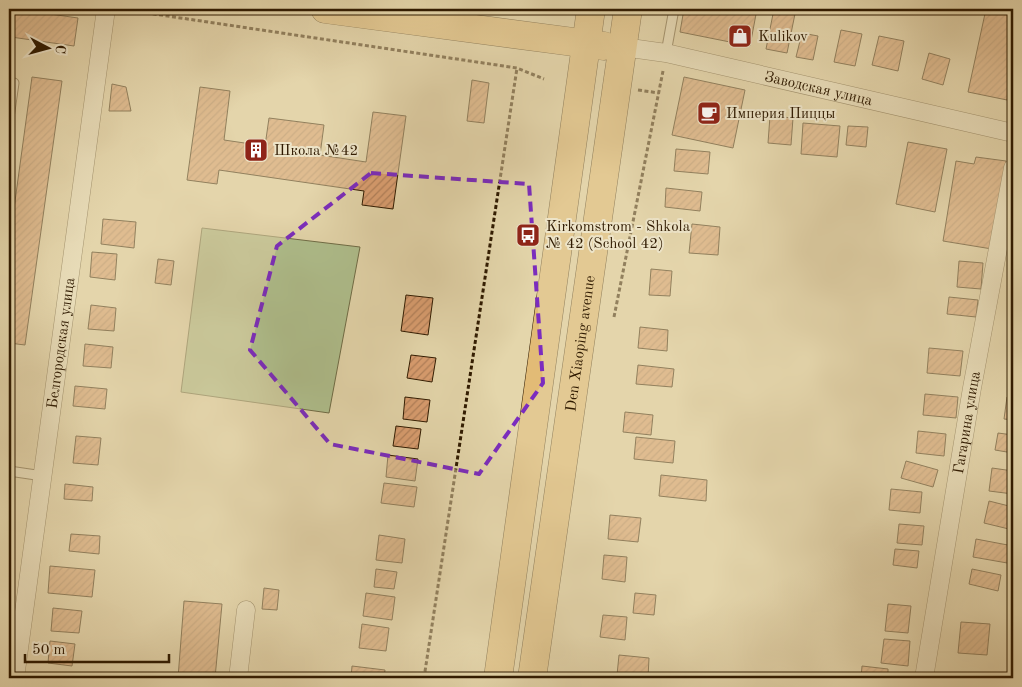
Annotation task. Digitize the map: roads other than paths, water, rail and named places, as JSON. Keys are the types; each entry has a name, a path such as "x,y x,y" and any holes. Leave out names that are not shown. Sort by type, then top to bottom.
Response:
{"main road":[{"path":"325,9 586,45 623,47"},
{"path":"498,678 591,9"},
{"name":"Den Xiaoping avenue","path":"532,678 628,9"}],"street":[{"name":"Белгородская улица","path":"15,678 106,9"},
{"name":"Заводская улица","path":"623,47 664,62 1013,133"},
{"name":"Гагарина улица","path":"924,678 972,388 1013,168"},
{"path":"238,678 246,610"}],"lane":[{"path":"664,62 674,9"},
{"path":"9,118 14,83"},
{"path":"9,472 43,476"}],"place":[{"name":"Kulikov","path":"740,36"},
{"name":"Империя Пиццы","path":"709,113"},
{"name":"Школа №42","path":"256,150"},
{"name":"Kirkomstrom - Shkola № 42 (School 42)","path":"528,235"}]}
